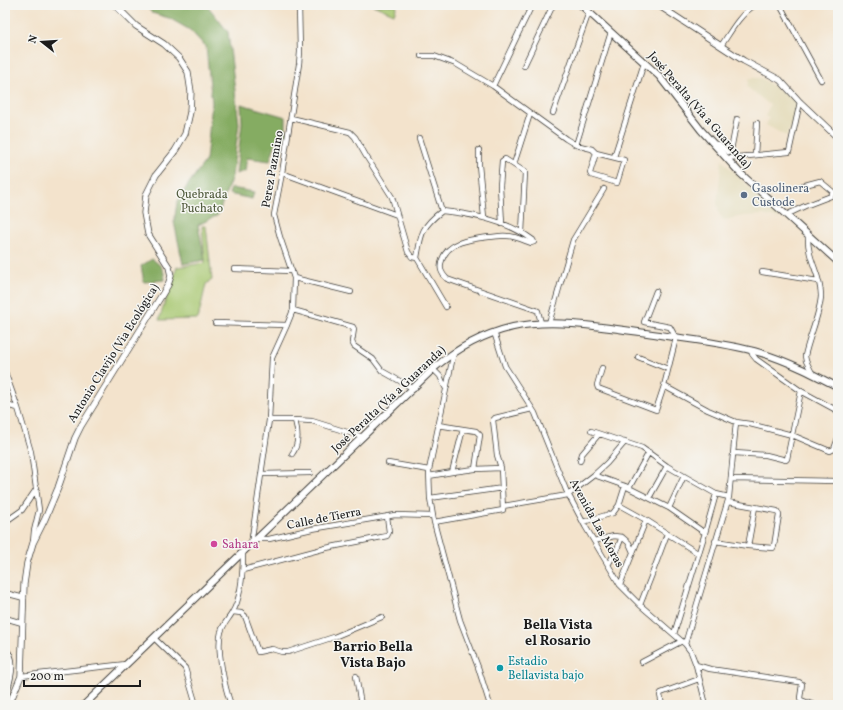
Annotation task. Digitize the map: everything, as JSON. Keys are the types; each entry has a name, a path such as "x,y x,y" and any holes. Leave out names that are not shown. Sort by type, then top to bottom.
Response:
{"highway":[{"name":"José Peralta (Vía a Guaranda)","path":"581,5 659,76 702,130 755,188 838,262"},
{"name":"José Peralta (Vía a Guaranda)","path":"84,705 414,389 433,369 454,352 469,343 494,332 513,327 549,323 732,346 781,359 838,387"}],"main road":[{"name":"Antonio Clavijo (Via Ecológica)","path":"33,543 58,488 75,438 81,426 168,285 171,276 169,267 148,234 144,213 146,195 156,175 175,151 185,134 190,112 191,92 188,72 179,58 164,44 136,26 116,5"},
{"path":"658,5 744,61 780,80 800,102 838,138"},
{"path":"9,705 21,676 22,623 27,563 33,543"}],"street":[{"name":"Perez Pazmino","path":"251,544 269,420 272,358 293,310 294,278 274,215 291,118 300,52 299,5"},
{"path":"493,86 532,5"},
{"path":"524,66 554,5"},
{"path":"721,46 741,16 755,5"},
{"path":"780,5 821,80"},
{"path":"553,113 590,12"},
{"path":"576,145 611,32"},
{"path":"421,56 429,55 456,64 493,86 530,114 576,145 590,148 596,153 624,160 617,183 590,174 596,153"},
{"path":"614,157 644,62"},
{"path":"727,158 789,152 800,102"},
{"path":"514,164 530,114"},
{"path":"291,118 353,134 392,197 408,252 412,257 417,258"},
{"path":"715,144 719,144 728,152 731,150 737,119"},
{"path":"755,155 757,123"},
{"path":"419,138 442,211"},
{"path":"479,150 479,170 484,217"},
{"path":"502,224 500,186 502,161 505,159 524,170 525,174 522,233"},
{"path":"282,173 397,215"},
{"path":"801,186 820,181 833,192 832,194"},
{"path":"549,323 573,240 604,189"},
{"path":"786,215 832,194 838,196"},
{"path":"446,306 417,258 422,231 431,220 442,211 484,217 531,238 534,242 531,243 506,236 460,242 447,251 440,264 440,270 442,275 447,279 538,311 541,323"},
{"path":"808,236 809,253 818,280 821,296 805,356 812,373"},
{"path":"234,269 292,271"},
{"path":"762,272 818,280"},
{"path":"294,278 351,292"},
{"path":"602,368 597,385 598,388 656,410 664,386 676,338 670,327 644,322 656,292"},
{"path":"293,310 352,325 354,329 352,342 354,346 373,359 382,371 414,389"},
{"path":"215,322 287,326"},
{"name":"Avenida Las Moras","path":"494,332 505,366 532,409 568,495 583,522 620,585 640,605 684,643 691,652 696,665 705,704"},
{"path":"751,350 756,359 801,391 838,411"},
{"path":"454,352 429,470 430,498 434,522 460,620 478,666 490,705"},
{"path":"638,358 668,369"},
{"path":"433,369 440,376 445,389"},
{"path":"5,372 18,408 31,452 37,488 39,513 34,531 33,543"},
{"path":"664,386 714,413 736,422 750,424 792,435 830,451 834,449 838,438"},
{"path":"734,453 766,455 786,460 801,391"},
{"path":"5,406 18,408"},
{"path":"434,522 504,510 501,468 497,455 493,420 495,418 532,409"},
{"path":"269,420 312,421 363,437"},
{"path":"292,454 296,444 296,420"},
{"path":"642,662 684,643 729,499 736,422"},
{"path":"438,424 476,431 480,435 475,469"},
{"path":"452,472 463,429"},
{"path":"591,431 642,448 667,466 716,494 755,507 777,511 778,513 773,548 715,541"},
{"path":"580,462 580,456 599,434"},
{"path":"503,506 568,495 607,463 625,442"},
{"path":"583,522 613,513 620,505 627,487 649,452"},
{"path":"388,463 429,470"},
{"path":"649,498 667,466"},
{"path":"429,476 475,469 501,468"},
{"path":"261,474 310,473"},
{"path":"594,475 627,487 649,498 668,508 705,533"},
{"path":"668,508 684,476"},
{"path":"732,478 838,481"},
{"path":"5,522 22,510 37,488"},
{"path":"430,498 503,488"},
{"path":"674,634 716,494"},
{"path":"620,505 698,554"},
{"path":"748,546 755,507"},
{"path":"243,570 326,548 387,536 389,532 387,516"},
{"name":"Calle de Tierra","path":"257,539 269,539 387,516 433,516"},
{"path":"620,585 646,520"},
{"path":"640,605 649,584 666,534"},
{"path":"594,541 614,536 622,537 629,543 633,552"},
{"path":"608,565 618,549 622,537"},
{"path":"231,705 223,674 219,644 221,629 232,612 239,593 243,570 242,553"},
{"path":"5,593 24,598"},
{"path":"232,612 241,613 245,616 258,652 275,649 285,653 334,637 382,617"},
{"path":"5,618 22,623"},
{"path":"154,638 185,668 196,705"},
{"path":"5,650 12,656 13,660 5,698"},
{"path":"21,676 127,664"},
{"path":"696,665 710,669 799,682 802,684 801,700 814,705"},
{"path":"356,676 361,705"},
{"path":"662,705 660,695 662,693 699,679"},
{"path":"705,704 712,705"}],"shaded area":[{"path":"749,78 761,78 795,101 795,119 786,136 766,125 769,118 765,116 770,105 747,87"},
{"path":"722,160 780,219 763,215 744,216 724,220 719,214 717,203"}],"green space":[{"name":"Quebrada Puchato","path":"145,5 207,5 228,32 239,124 232,176 218,215 198,225 205,260 183,264 174,222 177,203 187,186 206,160 212,103 206,47 190,30 169,18 152,13"},
{"path":"373,5 397,5 394,14"},
{"path":"241,104 286,117 286,135 276,142 270,161 247,158 245,171 236,174 242,123"},
{"path":"231,188 254,192 252,199 229,194"},
{"path":"202,226 206,226 212,280 206,284 198,319 159,320 177,267 205,263"},
{"path":"152,259 162,268 165,280 144,282 141,266"}],"place":[{"name":"Gasolinera Custode","path":"744,195"},
{"name":"Sahara","path":"214,544"},
{"name":"Estadio Bellavista bajo","path":"500,668"}],"district":[{"name":"Bella Vista el Rosario","path":"558,632"},
{"name":"Barrio Bella Vista Bajo","path":"373,654"}]}
